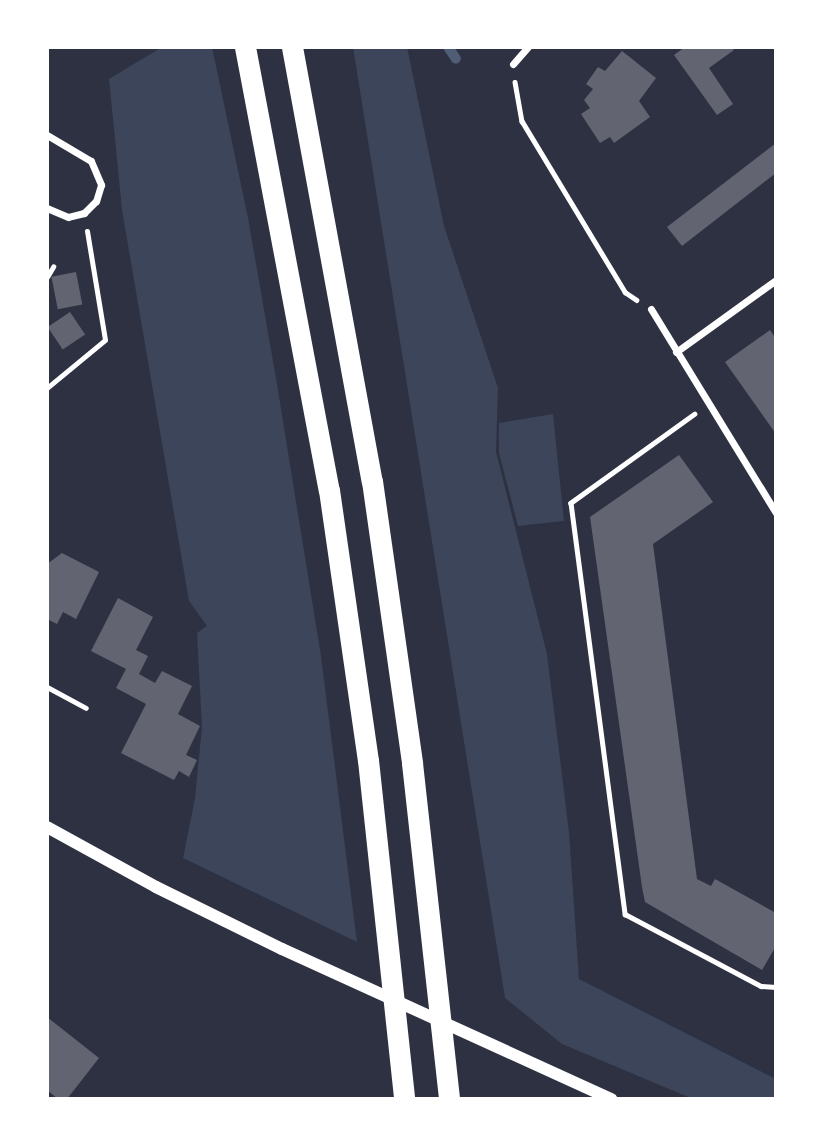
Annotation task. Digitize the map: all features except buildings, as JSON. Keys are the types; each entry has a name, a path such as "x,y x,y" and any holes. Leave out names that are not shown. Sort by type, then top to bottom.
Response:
{"highway":[{"path":"245,47 329,490 368,760 404,1099"},
{"path":"292,47 372,481 412,763 449,1099"}],"street":[{"path":"513,64 528,47"},
{"path":"47,135 91,160 100,176 100,193 84,213 68,217 47,208"},
{"path":"676,352 776,279"},
{"path":"651,309 707,406 776,513"},
{"path":"47,827 156,887 282,949 611,1099"}],"lane":[{"path":"47,687 86,708"}],"path":[{"path":"513,64 522,121 625,292 651,309"},
{"path":"47,388 105,340 84,213"},
{"path":"47,277 53,267"},
{"path":"707,406 571,503 625,914 761,986 776,987"}],"shaded area":[{"path":"162,47 212,47 248,218 277,384 321,656 357,942 183,858 195,798 202,727 197,633 207,626 189,601 122,210 109,79"},
{"path":"353,47 407,47 444,226 498,388 496,452 547,654 569,832 579,979 776,1079 776,1099 693,1099 562,1044 505,998"},
{"path":"553,414 564,521 518,526 499,453 499,423"}],"waterway":[{"path":"448,47 456,59"}]}
